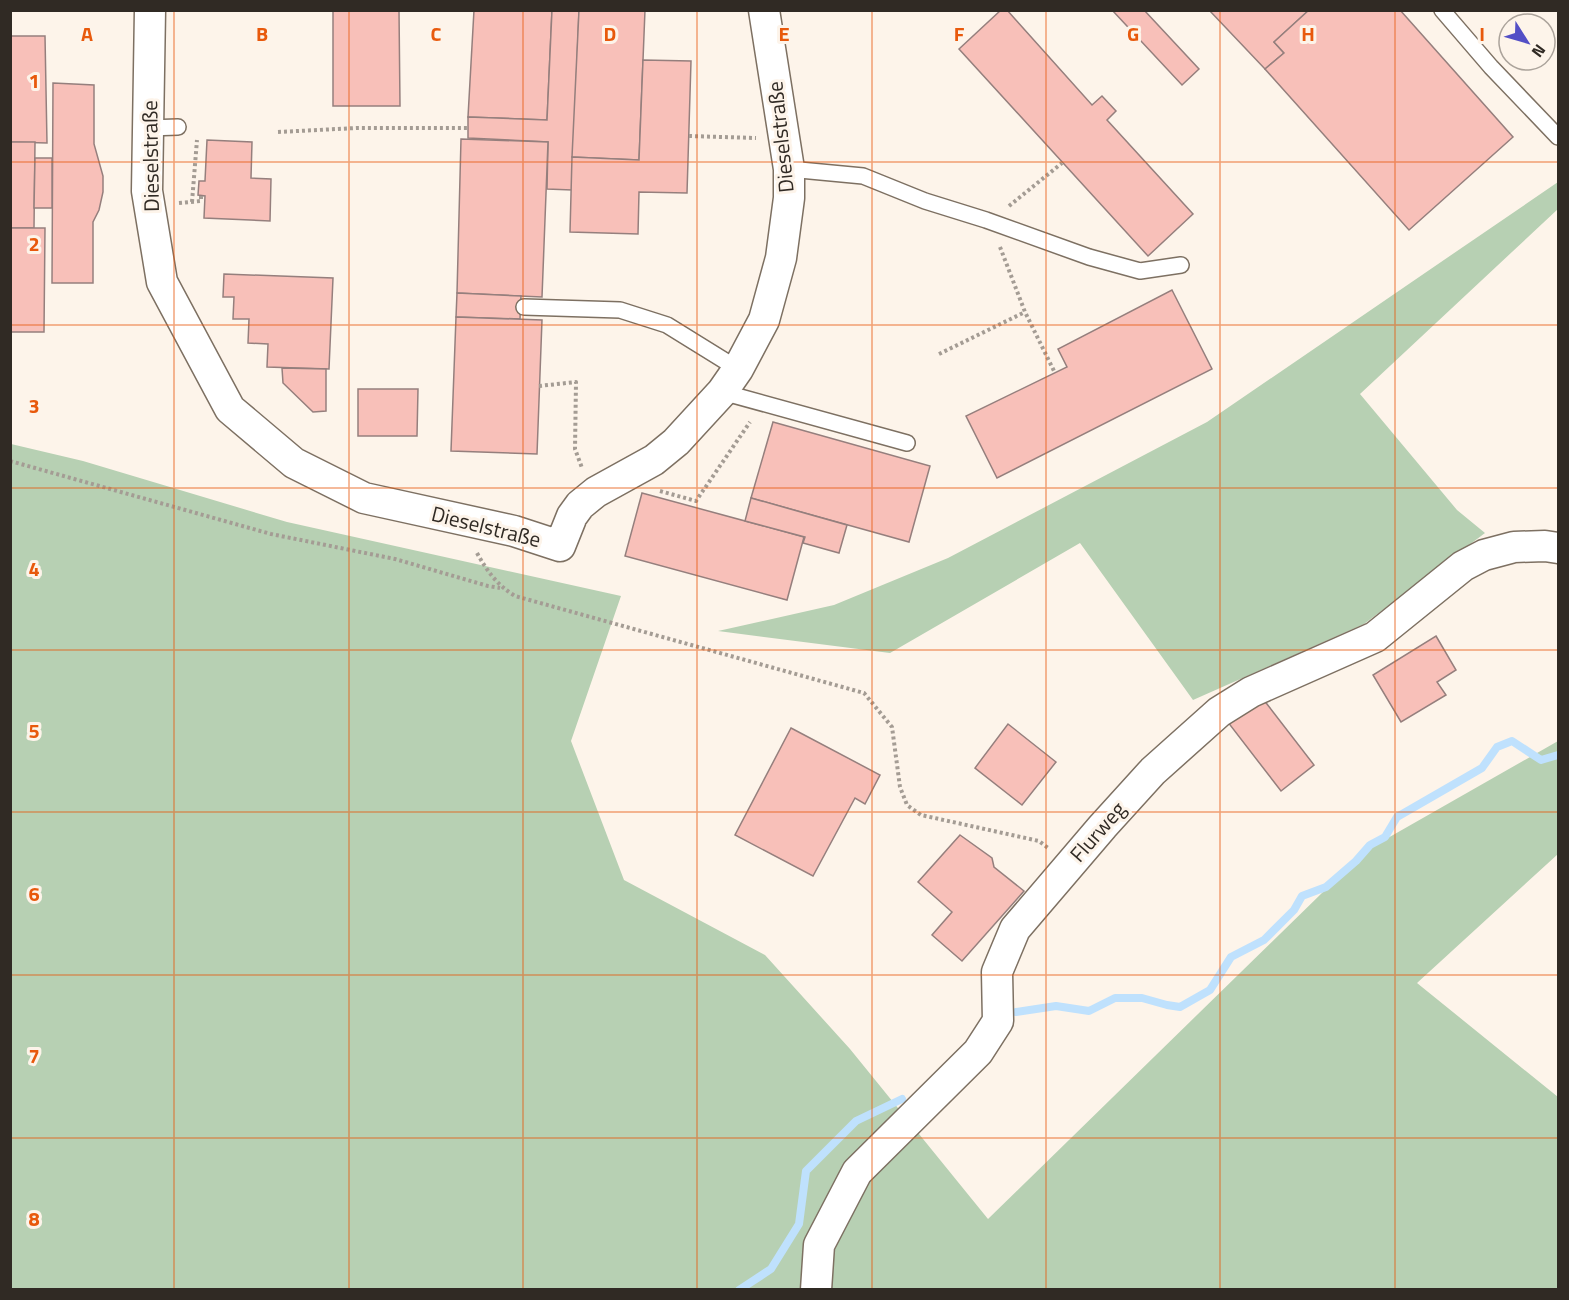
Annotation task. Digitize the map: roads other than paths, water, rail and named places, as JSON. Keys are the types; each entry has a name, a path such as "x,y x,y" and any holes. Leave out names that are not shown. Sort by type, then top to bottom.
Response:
{"street":[{"name":"Dieselstraße","path":"150,10 147,191 162,282 230,409 294,463 364,498 514,531 560,546 572,516 580,505 596,492 654,460 676,442 730,381 764,320 781,258 789,198 789,169 764,10"},
{"name":"Flurweg","path":"816,1290 819,1245 857,1172 978,1052 998,1021 997,972 1015,929 1153,771 1219,712 1251,692 1375,637 1462,566 1484,555 1514,547 1558,548"}],"lane":[{"path":"1442,10 1491,67 1558,137"},
{"path":"148,128 178,127"},
{"path":"789,169 863,176 925,201 990,221 1089,257 1140,271 1180,265"},
{"path":"524,307 620,310 667,325 730,381 907,443"}],"waterway":[{"path":"1016,1012 1056,1006 1089,1011 1115,998 1142,998 1180,1007 1210,990 1231,957 1264,940 1294,910 1302,896 1326,887 1356,861 1370,845 1385,837 1397,817 1482,768 1497,747 1512,741 1541,760 1558,755"},
{"path":"739,1290 771,1269 799,1224 806,1171 856,1121 902,1099"}]}
